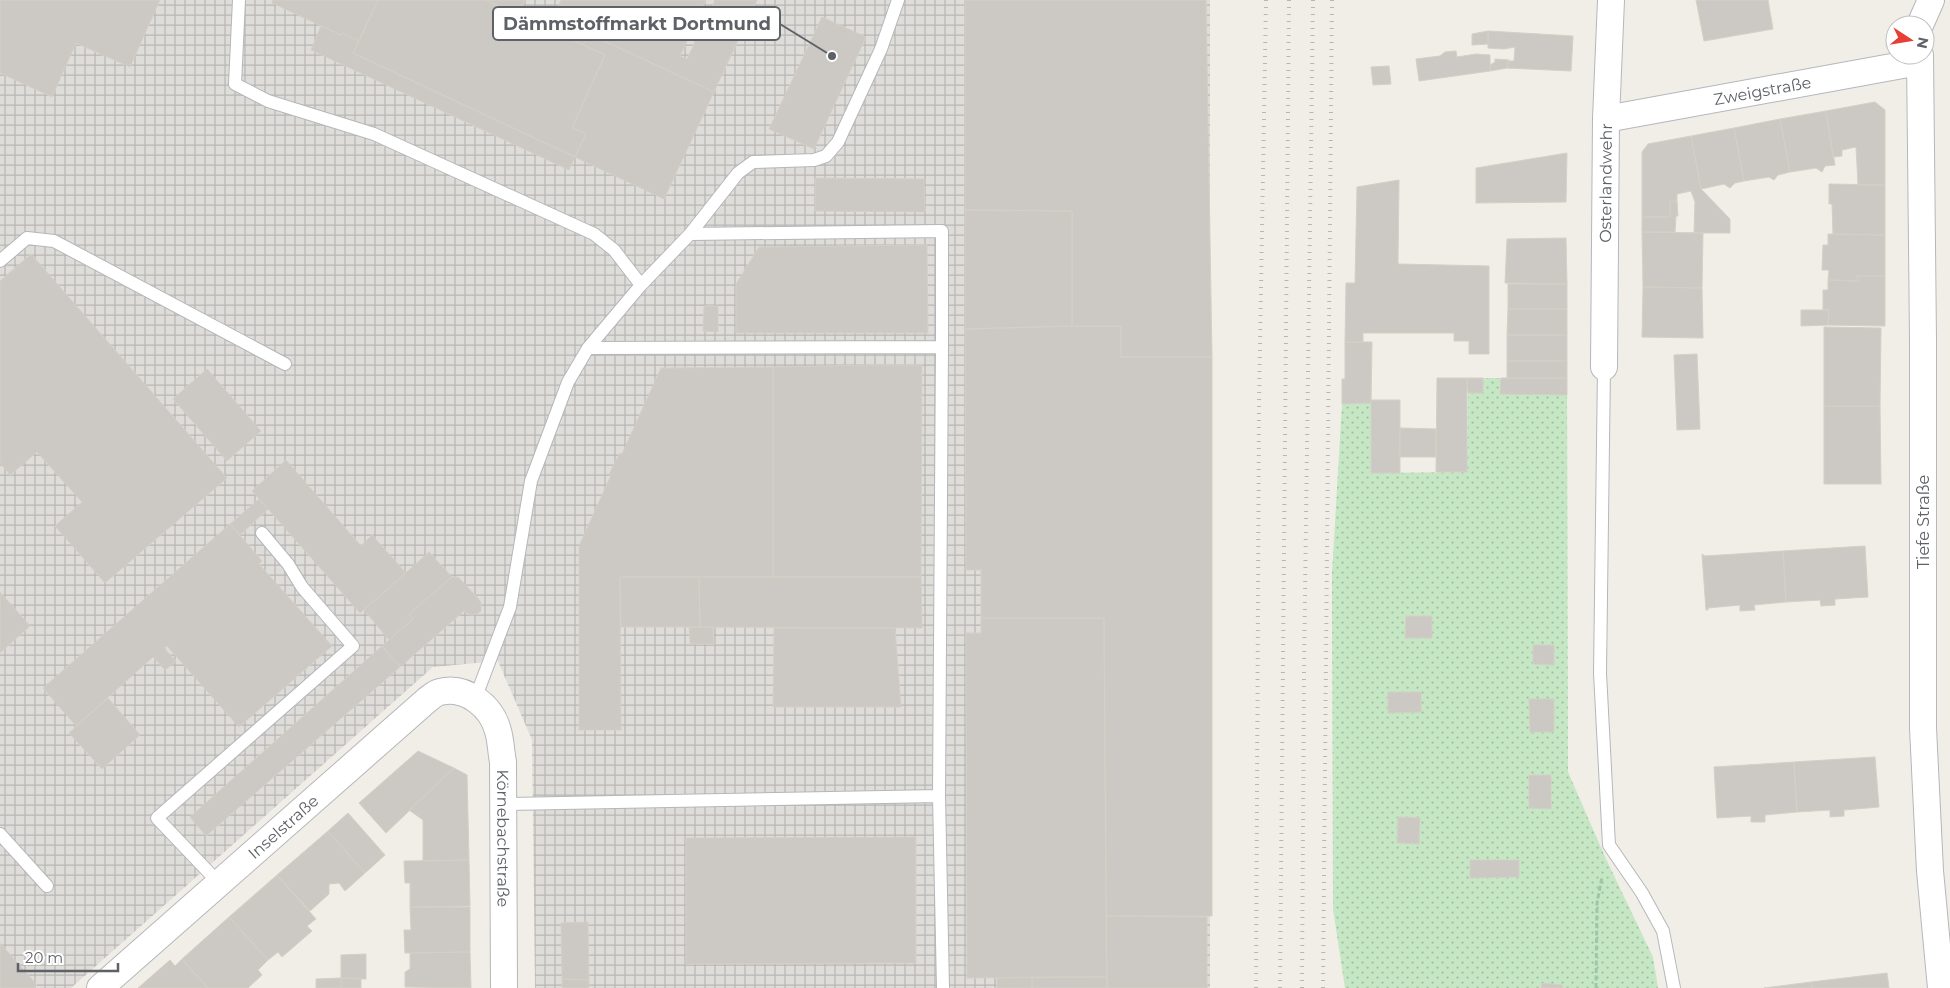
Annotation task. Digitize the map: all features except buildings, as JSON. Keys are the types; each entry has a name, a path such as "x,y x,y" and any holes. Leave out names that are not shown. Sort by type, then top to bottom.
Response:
{"street":[{"name":"Osterlandwehr","path":"1604,367 1606,119 1611,0"},
{"path":"1924,15 1931,0"},
{"name":"Zweigstraße","path":"1606,119 1889,65"},
{"name":"Tiefe Straße","path":"1920,65 1924,340 1923,728 1930,871 1941,988"},
{"name":"Inselstraße","path":"100,988 218,882 427,700 438,692 457,690 475,698"},
{"name":"Körnebachstraße","path":"475,698 489,711 498,730 503,762 504,988"}],"lane":[{"path":"239,0 235,84 268,102 374,134 594,234 614,250 642,286"},
{"path":"475,698 510,607 530,481 568,382 588,348 690,234 738,173 753,162 814,160 826,156 838,142 882,49 898,0"},
{"path":"690,234 942,231 939,796 942,988"},
{"path":"0,262 27,238 54,241 285,364"},
{"path":"588,348 942,346"},
{"path":"1604,367 1600,673 1609,844 1642,893 1662,931 1674,988"},
{"path":"218,882 157,818 353,646 302,587 288,564 262,533"},
{"path":"503,804 939,796"},
{"path":"0,834 47,886"}],"path":[{"path":"1596,988 1597,903 1609,844"}],"shaded area":[{"path":"0,0 1210,0 1210,988 535,988 532,740 498,661 433,667 71,988 0,988"}],"green space":[{"path":"1483,378 1567,378 1568,772 1606,859 1653,957 1658,988 1345,988 1333,909 1332,574 1342,404 1371,403 1371,473 1467,472 1468,393 1483,393"}],"railway":[{"path":"1256,988 1259,404 1266,0"},
{"path":"1280,988 1289,0"},
{"path":"1302,988 1304,670 1313,0"},
{"path":"1323,988 1332,0"}],"place":[{"name":"Dämmstoffmarkt Dortmund","path":"832,56"}]}
